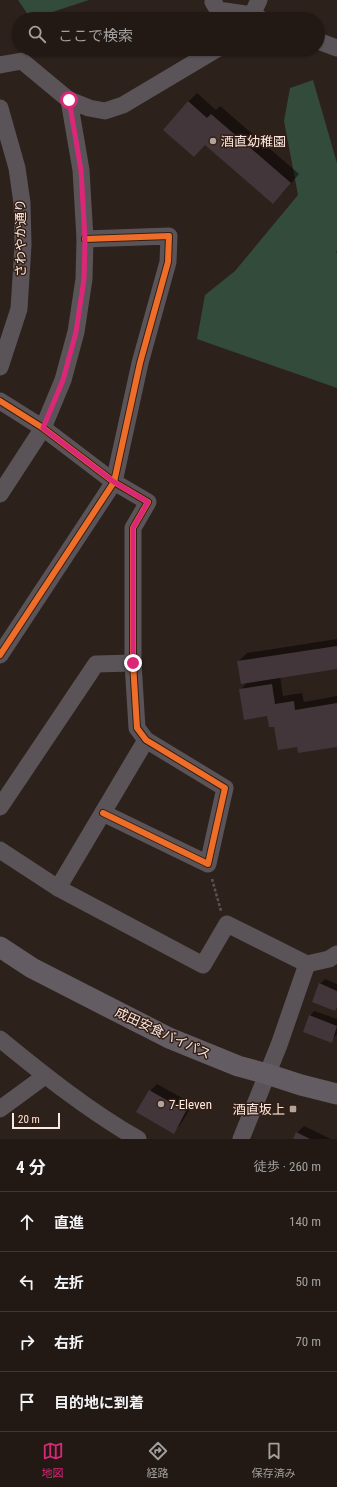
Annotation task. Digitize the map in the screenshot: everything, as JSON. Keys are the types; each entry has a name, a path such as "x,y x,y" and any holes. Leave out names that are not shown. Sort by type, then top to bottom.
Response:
{"main road":[{"name":"成田安食バイパス","path":"0,947 32,968 169,1038 238,1066 337,1094"}],"street":[{"path":"214,0 213,2 218,10 243,12"},
{"path":"325,44 337,48"},
{"path":"0,65 22,61 69,100 89,108 105,111 123,105 204,56"},
{"path":"0,494 43,428 63,380 76,332 84,279 85,239 81,170 69,100"},
{"name":"さわやか通り","path":"0,108 17,168 22,203 23,245 18,309 0,367"},
{"path":"0,655 114,482 140,363 168,262 169,236 85,239"},
{"path":"0,401 43,428 114,482 148,502 133,528 133,663 137,728 146,740 225,788 208,864 103,813"},
{"path":"0,807 96,664 133,663"},
{"path":"58,888 146,740"},
{"path":"0,850 58,888 202,965 227,924 307,964 334,961"},
{"path":"241,1139 279,1045 307,964"},
{"path":"0,1039 45,1076 119,1128 138,1139"},
{"path":"0,1109 45,1076"}],"path":[{"path":"208,864 218,903 227,924"}],"green space":[{"path":"18,0 89,0 52,12 26,12"},
{"path":"313,80 337,163 337,388 197,339 205,295 235,271 298,195 284,121 290,88"}],"building":[{"path":"188,101 207,118 211,114 291,183 273,204 205,145 194,157 163,130"},
{"path":"337,646 337,669 241,684 237,661"},
{"path":"272,684 275,704 294,701 295,710 337,703 337,747 298,753 297,747 278,750 274,727 269,727 267,716 244,720 239,689"},
{"path":"319,983 337,991 337,1007 335,1011 312,1002"},
{"path":"309,1015 337,1026 332,1043 303,1032"},
{"path":"149,1090 186,1111 174,1134 136,1112"},
{"path":"296,1132 310,1139 293,1139"}],"cycle path":[{"path":"0,655 114,482 140,363 168,262 169,236 85,239"},
{"path":"0,401 43,428 114,482 148,502 133,528 133,663 137,728 146,740 225,788 208,864 103,813"}],"place":[{"name":"酒直幼稚園","path":"213,141"},
{"name":"7-Eleven","path":"161,1104"},
{"name":"酒直坂上","path":"293,1109"}],"route":[{"path":"69,100 81,170 85,239 84,279 76,332 63,380 43,428 114,482 148,502 133,528 133,663"}]}
